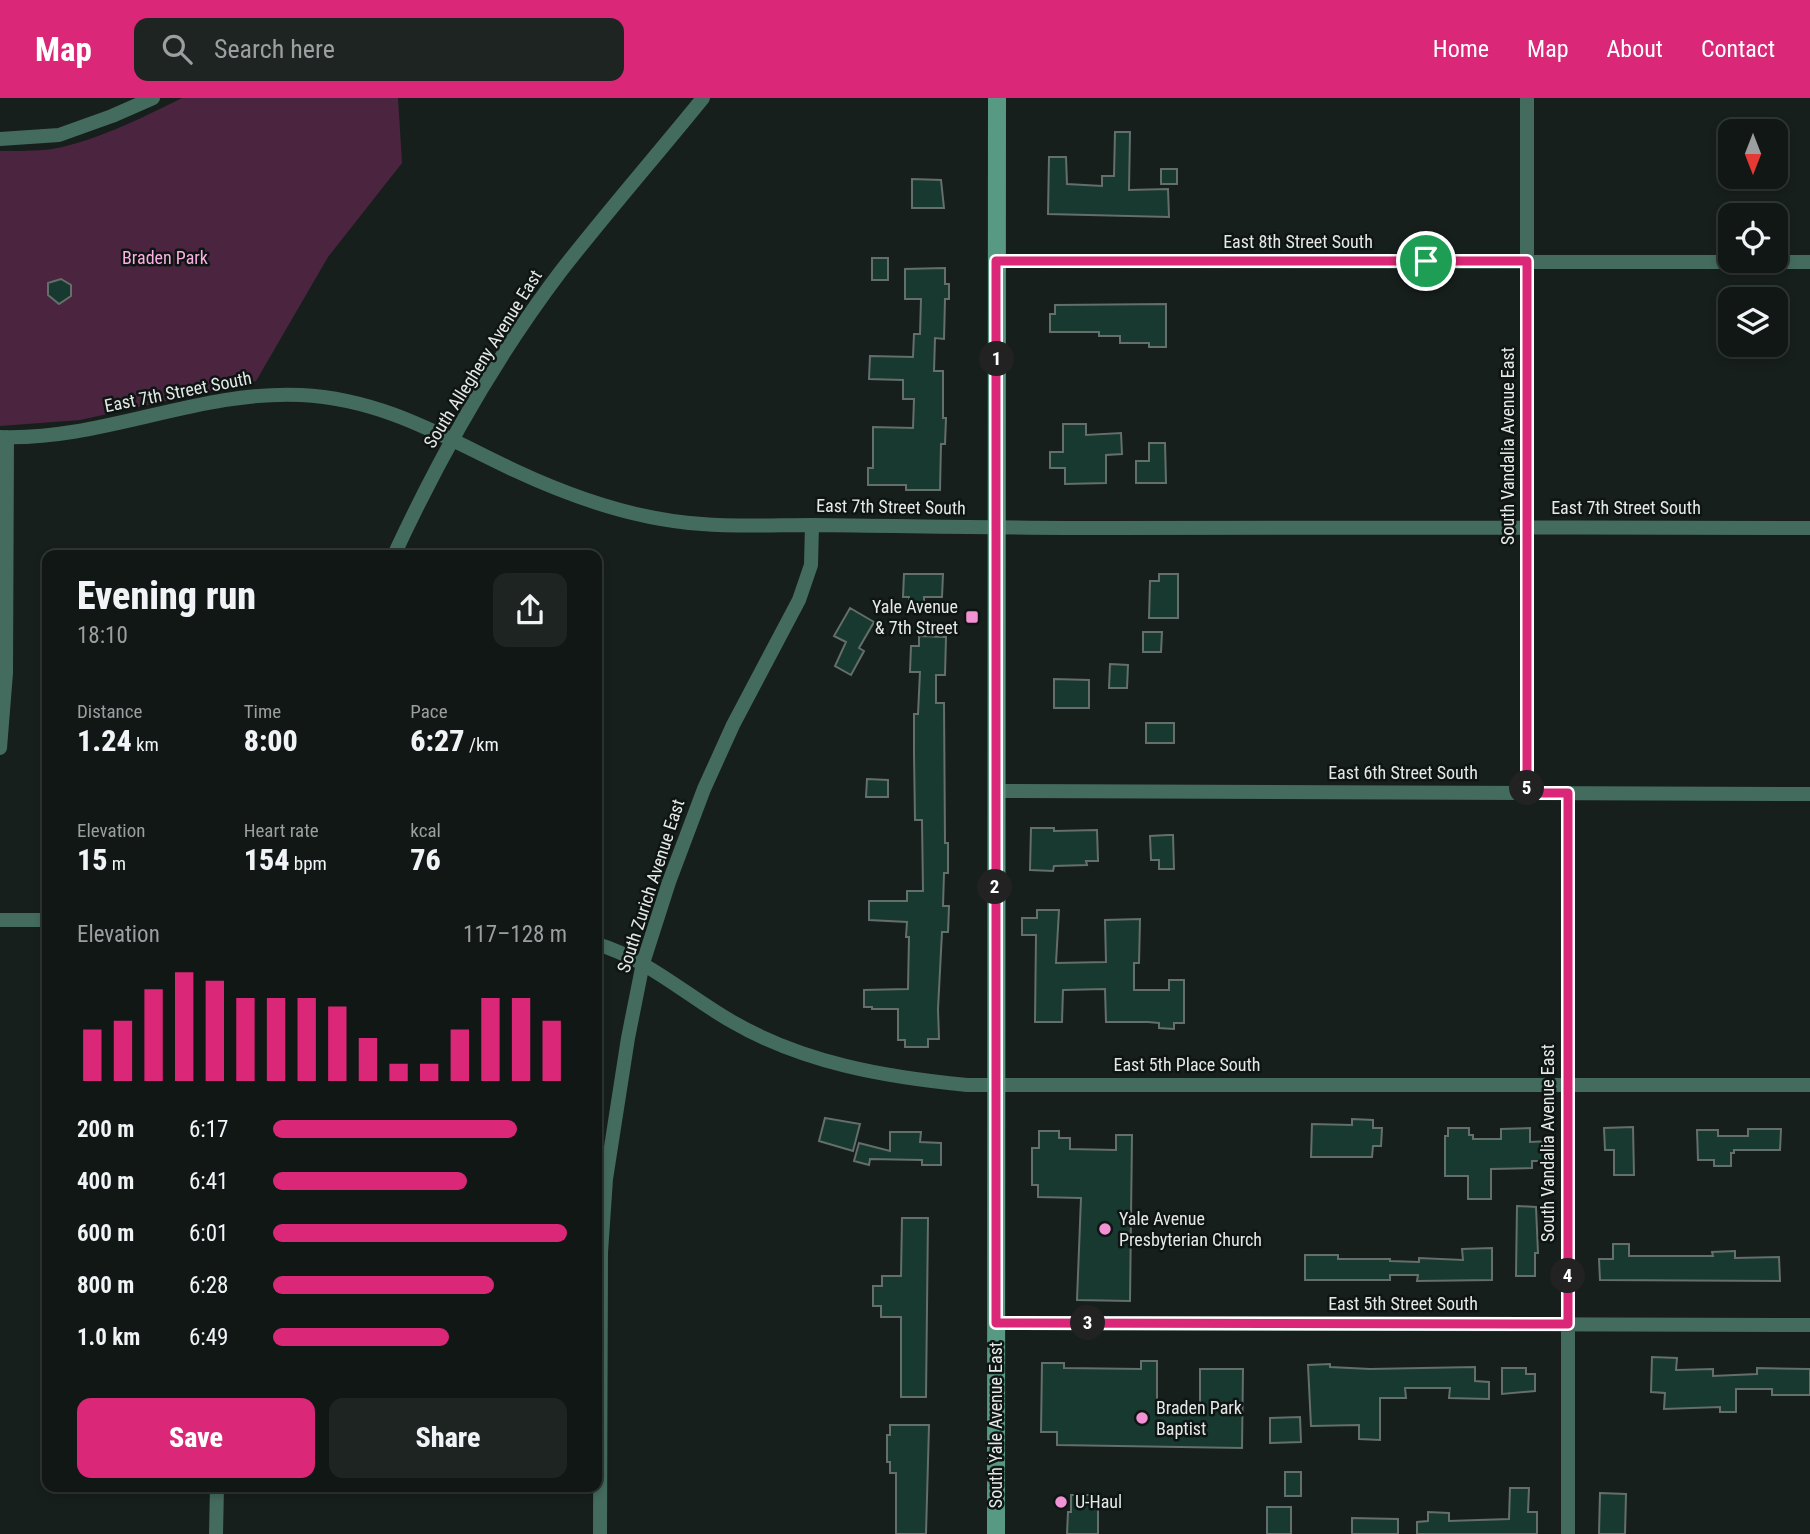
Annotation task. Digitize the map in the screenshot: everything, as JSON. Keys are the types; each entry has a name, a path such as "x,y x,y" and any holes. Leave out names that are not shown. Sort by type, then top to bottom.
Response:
{"main road":[{"name":"South Yale Avenue East","path":"996,1534 997,98"}],"street":[{"path":"0,139 60,135 112,117 153,98"},
{"name":"South Allegheny Avenue East","path":"397,550 453,439 524,322 562,270 704,98"},
{"name":"South Vandalia Avenue East","path":"1527,98 1527,793"},
{"name":"East 8th Street South","path":"996,261 1810,262"},
{"name":"East 7th Street South","path":"4,437 81,432 203,403 271,395 344,400 377,408 409,419 518,472 586,500 614,508 701,524 997,528 1810,527"},
{"path":"0,748 6,673 4,437"},
{"name":"South Zurich Avenue East","path":"602,1237 606,1179 628,1038 643,964 669,882 704,789 733,725 799,600 811,565 812,525"},
{"name":"East 6th Street South","path":"995,791 1810,794"},
{"name":"South Vandalia Avenue East","path":"1568,793 1568,1534"},
{"path":"0,920 42,920"},
{"name":"East 5th Place South","path":"602,945 621,951 731,1021 772,1042 828,1063 912,1080 995,1084 1810,1085"},
{"name":"East 5th Street South","path":"996,1323 1810,1325"},
{"path":"216,1534 217,1492"},
{"name":"South Zurich Avenue East","path":"600,1492 600,1534"}],"green space":[{"name":"Braden Park","path":"182,98 398,98 402,163 328,257 256,381 80,420 0,426 0,151 44,150 78,143 114,130"}],"building":[{"path":"1115,132 1130,132 1129,190 1168,189 1169,217 1048,214 1049,157 1066,157 1067,184 1102,186 1102,176 1114,176"},
{"path":"1161,169 1177,169 1177,184 1161,184"},
{"path":"912,179 941,180 944,208 912,208"},
{"path":"872,258 888,258 888,280 872,280"},
{"path":"945,268 949,299 945,299 944,339 935,338 934,371 943,371 943,418 946,418 945,444 941,444 940,490 906,490 906,485 868,485 868,468 873,468 873,427 913,428 914,399 903,399 903,380 869,379 870,356 913,357 914,334 920,334 921,299 905,299 905,269"},
{"path":"61,279 71,285 71,296 59,304 48,295 48,283"},
{"path":"1166,304 1166,347 1149,347 1149,343 1120,343 1120,336 1099,336 1099,332 1050,332 1050,314 1055,314 1055,305"},
{"path":"1063,424 1086,424 1086,435 1121,433 1122,454 1106,455 1106,483 1065,484 1065,468 1050,468 1050,452 1063,452"},
{"path":"1149,443 1165,443 1166,483 1136,483 1136,461 1149,461"},
{"path":"904,574 943,574 942,597 924,597 924,603 909,603 909,597 903,597"},
{"path":"1159,574 1178,574 1178,618 1149,618 1150,581 1159,581"},
{"path":"850,608 874,622 859,648 864,651 851,675 835,666 846,642 834,636"},
{"path":"1143,632 1162,632 1161,652 1143,652"},
{"path":"919,636 946,637 945,675 936,675 936,703 944,703 945,843 948,843 948,873 944,873 943,906 949,906 948,932 942,932 939,1039 928,1039 928,1047 905,1047 905,1040 898,1040 898,1009 864,1007 864,990 908,989 907,922 869,920 869,901 907,901 907,891 923,891 922,820 915,820 914,753 914,714 918,714 920,672 910,672 911,646 919,646"},
{"path":"1110,664 1128,665 1127,688 1109,688"},
{"path":"1054,679 1089,680 1089,708 1054,708"},
{"path":"1146,723 1174,723 1174,743 1146,743"},
{"path":"867,779 888,780 888,797 866,797"},
{"path":"1031,828 1054,828 1054,831 1097,830 1098,861 1086,861 1087,865 1054,866 1053,871 1030,870"},
{"path":"1173,835 1174,869 1159,869 1159,860 1151,860 1150,836"},
{"path":"1037,910 1059,910 1056,963 1106,962 1105,920 1140,919 1139,963 1134,963 1134,990 1169,990 1169,980 1184,980 1184,1023 1174,1023 1174,1029 1159,1028 1159,1023 1106,1022 1105,989 1063,990 1062,1022 1035,1022 1036,935 1022,935 1022,918 1037,918"},
{"path":"825,1118 860,1124 853,1151 819,1141"},
{"path":"1352,1119 1373,1120 1373,1128 1382,1128 1381,1146 1373,1146 1372,1157 1311,1157 1312,1124 1352,1125"},
{"path":"1633,1127 1634,1175 1614,1175 1614,1150 1605,1150 1604,1128"},
{"path":"1448,1128 1469,1128 1469,1135 1473,1135 1473,1139 1501,1139 1501,1129 1530,1128 1530,1142 1550,1141 1550,1161 1532,1161 1532,1168 1491,1169 1491,1199 1468,1199 1468,1176 1445,1176 1445,1136 1448,1136"},
{"path":"1748,1129 1781,1129 1780,1150 1734,1150 1734,1153 1731,1153 1731,1166 1714,1166 1714,1160 1698,1160 1697,1130 1718,1130 1718,1136 1748,1136"},
{"name":"Yale Avenue Presbyterian Church","path":"1039,1131 1059,1131 1059,1138 1070,1138 1070,1149 1116,1150 1116,1135 1132,1135 1130,1301 1077,1300 1081,1198 1038,1197 1038,1185 1032,1185 1032,1148 1039,1148"},
{"path":"890,1132 921,1132 920,1142 941,1143 941,1165 922,1165 922,1160 870,1159 869,1165 854,1161 859,1143 890,1151"},
{"path":"1517,1206 1536,1207 1538,1253 1535,1253 1535,1276 1516,1276"},
{"path":"902,1218 928,1218 926,1397 901,1397 901,1317 881,1317 881,1306 873,1306 873,1286 882,1286 882,1276 901,1276"},
{"path":"1613,1244 1629,1244 1629,1256 1713,1256 1712,1252 1735,1251 1735,1258 1779,1257 1780,1281 1600,1280 1599,1259 1613,1259"},
{"path":"1492,1248 1492,1280 1417,1281 1418,1275 1390,1275 1390,1280 1305,1280 1305,1255 1419,1262 1419,1258 1463,1260 1462,1249"},
{"path":"1652,1357 1677,1358 1676,1370 1713,1369 1713,1376 1757,1374 1757,1368 1810,1369 1810,1395 1772,1395 1772,1389 1736,1389 1736,1412 1720,1412 1720,1407 1664,1409 1665,1393 1651,1392"},
{"name":"Braden Park Baptist","path":"1141,1361 1157,1361 1157,1404 1200,1404 1200,1369 1243,1369 1242,1448 1057,1445 1057,1432 1041,1432 1042,1363 1064,1363 1064,1368 1141,1369"},
{"path":"1330,1364 1330,1367 1370,1369 1475,1367 1475,1381 1489,1382 1489,1399 1449,1398 1450,1388 1405,1388 1406,1398 1380,1398 1380,1440 1359,1439 1359,1425 1311,1426 1308,1365"},
{"path":"1502,1368 1526,1368 1526,1374 1535,1374 1535,1391 1502,1394"},
{"path":"1300,1417 1301,1442 1270,1443 1270,1418"},
{"path":"890,1425 929,1425 926,1534 896,1534 896,1473 890,1473 890,1462 887,1462 887,1435 890,1435"},
{"path":"1285,1472 1301,1472 1301,1496 1285,1496"},
{"path":"1510,1488 1529,1488 1528,1512 1537,1512 1537,1534 1417,1534 1417,1522 1428,1521 1428,1512 1449,1513 1449,1521 1509,1519"},
{"path":"1600,1493 1626,1494 1625,1534 1599,1534"},
{"path":"1071,1495 1098,1495 1098,1534 1067,1534"},
{"path":"1267,1507 1291,1507 1291,1534 1267,1534"},
{"path":"1352,1518 1398,1519 1398,1534 1352,1534"}],"place":[{"name":"Yale Avenue & 7th Street","path":"972,617"},
{"name":"Yale Avenue Presbyterian Church","path":"1105,1229"},
{"name":"Braden Park Baptist","path":"1142,1418"},
{"name":"U-Haul","path":"1061,1502"}],"route":[{"path":"996,261 1426,261 1527,261 1527,793 1568,793 1568,1324 996,1323 996,261"}]}
